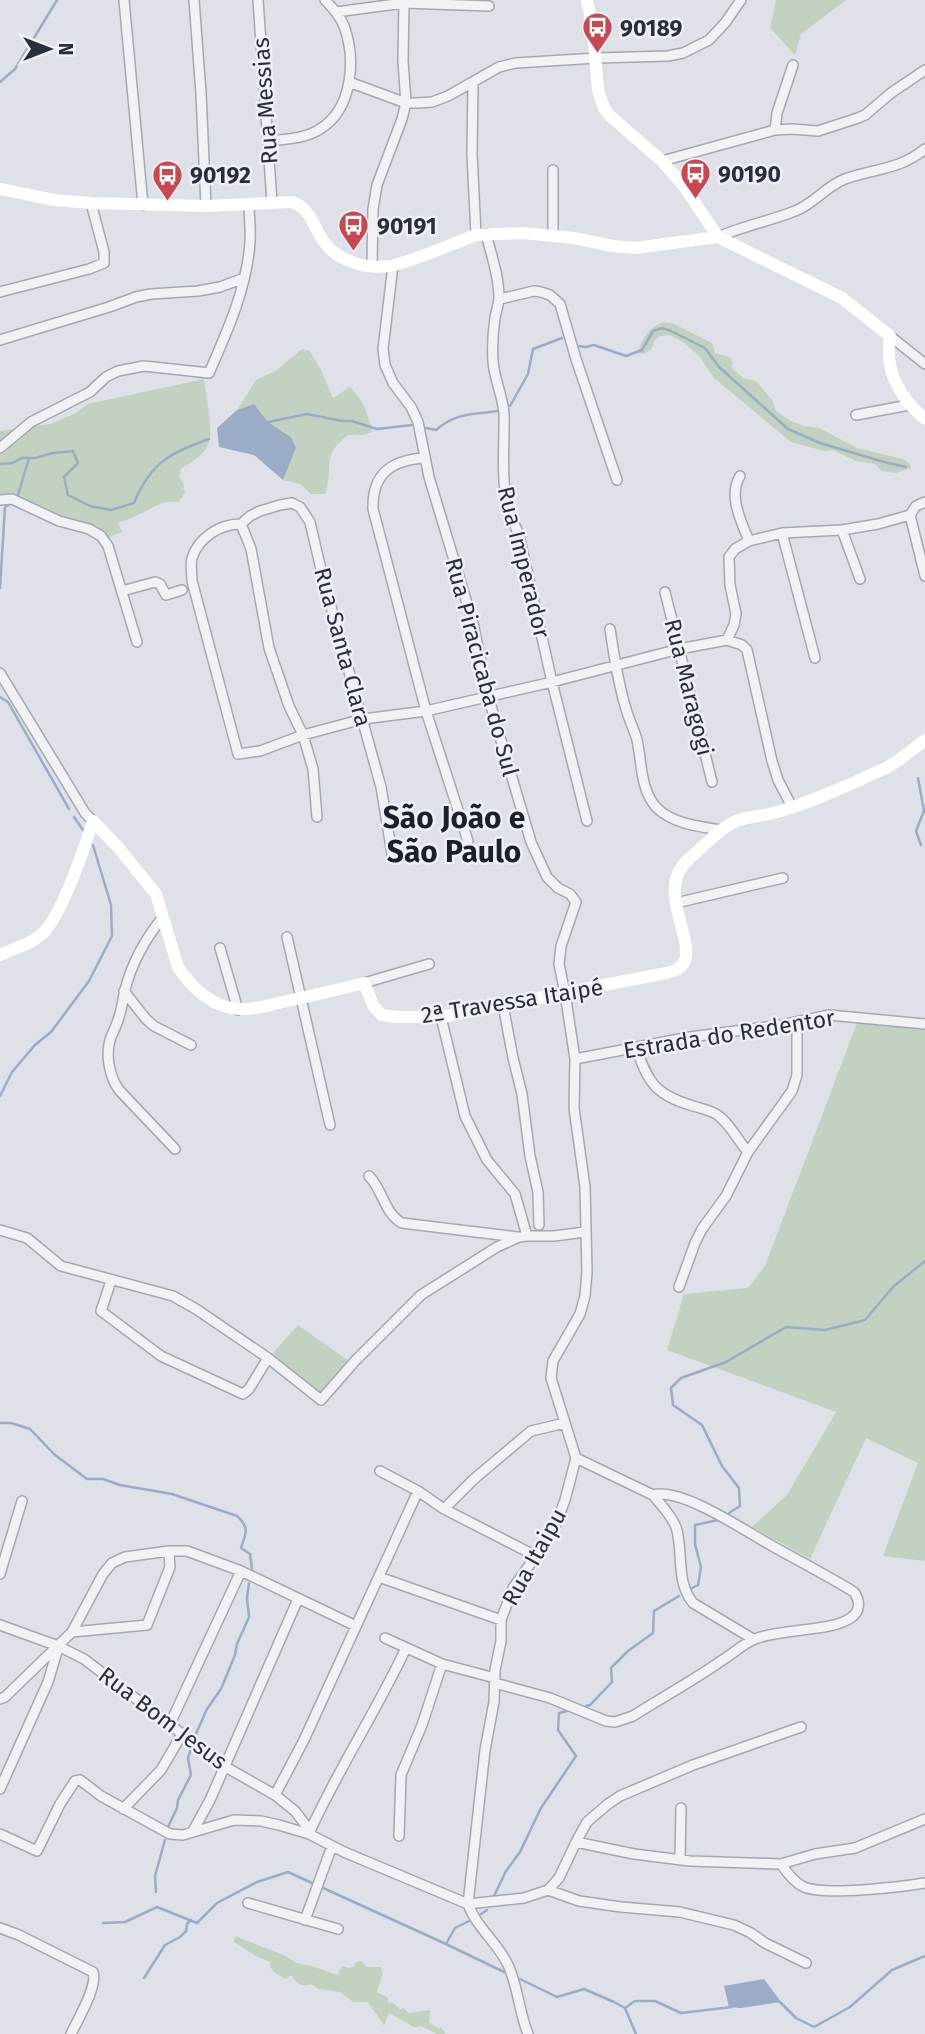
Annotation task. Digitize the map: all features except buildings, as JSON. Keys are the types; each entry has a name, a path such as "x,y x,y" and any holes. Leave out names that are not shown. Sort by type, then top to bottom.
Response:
{"street":[{"path":"124,0 143,205"},
{"path":"194,0 206,206"},
{"name":"Rua Messias","path":"258,0 272,202"},
{"path":"268,141 306,136 327,125 343,101 349,82 348,45 344,26 325,0"},
{"path":"587,0 592,16 598,90 604,108 662,161 683,185 718,237 842,298 925,364"},
{"path":"349,82 406,103 432,102 473,83 499,67 516,63 649,58 683,53 709,40 726,23 741,0"},
{"path":"336,12 404,1 489,6"},
{"path":"372,265 373,209 377,185 406,103 403,61 404,1"},
{"path":"775,130 776,113 793,65"},
{"path":"662,161 775,130 818,131 858,118 925,70"},
{"path":"473,83 472,154 481,234 498,281 500,299 534,291 550,295 560,304 617,480"},
{"path":"0,189 91,204 206,206 292,202 304,208 326,245 347,261 393,265 481,234 523,233 635,248 718,237 796,211 845,179 888,169 906,162 925,149"},
{"path":"553,170 553,236"},
{"path":"0,292 82,271 104,262 104,252 91,204"},
{"path":"0,448 24,427 90,392 106,377 118,371 144,366 209,373 239,300 250,243 249,204"},
{"name":"Rua Piracicaba do Sul","path":"393,265 383,349 386,365 393,383 411,407 418,422 429,477 473,623 488,696 531,842 547,877 558,888 570,894 576,902 559,954 559,972 565,993"},
{"path":"0,340 136,297 198,291 220,287 244,278"},
{"name":"Rua Imperador","path":"500,299 494,329 493,361 504,412 503,483 508,509 519,536 587,821"},
{"path":"890,336 890,373 909,405 925,419"},
{"path":"856,415 909,405"},
{"path":"425,458 401,463 383,473 376,482 373,509 426,711 468,841"},
{"path":"740,476 734,493 749,541"},
{"path":"0,500 12,499 59,521 89,529 101,536 108,546 137,642"},
{"path":"727,640 736,614 730,585 729,557 735,549 749,541 782,533 842,530 878,524 910,515 916,506 925,502"},
{"name":"Rua Santa Clara","path":"303,735 260,751 238,754 192,581 191,565 193,556 205,539 220,528 229,524 241,524 250,516 292,503 300,507 310,522 386,809 392,854"},
{"path":"910,515 925,576"},
{"path":"241,524 251,550 266,638 313,769 317,817"},
{"path":"842,530 860,579"},
{"path":"782,533 815,658"},
{"path":"122,591 155,582 160,584 166,595 182,590"},
{"name":"Rua Maragogi","path":"665,593 712,782"},
{"path":"610,629 625,708 636,737 644,782 651,799 656,807 670,816 703,828 722,830"},
{"path":"303,735 363,719 426,711 679,649 727,640 742,645 747,650 772,761 792,807"},
{"path":"0,673 76,798 156,894 176,961 184,976 200,992 238,1010 364,984 429,964"},
{"name":"2ª Travessa Itaipé","path":"364,984 374,1007 382,1015 441,1017 675,971 684,962 686,951 674,883 679,868 736,821 792,807 890,766 925,740"},
{"path":"0,955 30,942 44,932 55,917 93,821"},
{"path":"676,903 783,878"},
{"path":"163,917 139,951 124,991 118,1022 108,1046 108,1057 113,1082 118,1090 175,1149"},
{"path":"287,937 330,1125"},
{"path":"220,948 238,1010"},
{"path":"124,991 154,1026 191,1045"},
{"path":"565,993 575,1059 574,1108 585,1187 587,1272 580,1314 557,1353 551,1378 576,1458 653,1495 676,1528 682,1581 691,1601 753,1639"},
{"path":"503,1005 522,1094 538,1192 540,1224"},
{"name":"Estrada do Redentor","path":"575,1059 829,1015 925,1024"},
{"path":"441,1017 465,1116 487,1160 518,1199 523,1237"},
{"path":"680,1287 702,1229 726,1196 748,1153 795,1084 798,1063 797,1022"},
{"path":"636,1048 654,1086 669,1098 715,1114 748,1153"},
{"path":"369,1176 379,1188 392,1215 401,1223 523,1237 585,1232"},
{"path":"0,1230 27,1238 61,1266 173,1296 268,1358 321,1400 355,1361 421,1295 497,1247 523,1237"},
{"path":"111,1281 101,1311 144,1345 170,1361 243,1394 268,1358"},
{"path":"444,1509 474,1479 531,1431 565,1423"},
{"name":"Rua Itaipu","path":"468,1904 485,1750 493,1711 501,1620 513,1588 548,1539 555,1524 576,1458"},
{"path":"380,1471 444,1509 534,1556"},
{"path":"275,1795 299,1751 418,1492"},
{"path":"385,1638 442,1664 615,1722 633,1716 753,1639 841,1623 851,1619 858,1609 859,1599 854,1592 722,1517 682,1499 664,1494 653,1495"},
{"path":"0,1574 22,1501"},
{"path":"72,1632 147,1625 170,1567 169,1551"},
{"path":"0,1699 72,1632 103,1574 112,1563 125,1557 187,1551 241,1571 356,1626"},
{"path":"170,1724 241,1571"},
{"path":"379,1577 501,1620"},
{"path":"193,1830 210,1800 298,1599"},
{"name":"Rua Bom Jesus","path":"0,1625 58,1646 83,1659 223,1766 275,1795 295,1811 310,1833"},
{"path":"0,1789 48,1682 58,1646"},
{"path":"310,1833 406,1648"},
{"path":"399,1836 401,1775 422,1725 442,1664"},
{"path":"1,1835 37,1851 60,1804 77,1780 85,1782 101,1796 170,1834 183,1835 193,1830 240,1819 261,1821 310,1833 332,1846 468,1904 504,1901 548,1890 559,1878 587,1822 620,1796 693,1765 801,1727"},
{"path":"123,1809 161,1770 182,1734"},
{"path":"680,1860 681,1808"},
{"path":"576,1842 680,1860 780,1864 815,1854 855,1848 925,1819"},
{"path":"305,1920 332,1846"},
{"path":"780,1864 800,1885 817,1890 853,1890 925,1883"},
{"path":"548,1890 588,1903 680,1912 734,1926 806,1963"},
{"path":"248,1903 338,1930"},
{"path":"468,1904 509,1966 528,2034"},
{"path":"0,1928 93,1972 94,1985 71,2034"}],"green space":[{"path":"776,0 846,0 801,34 795,55 770,28"},
{"path":"663,322 674,324 712,343 715,353 730,357 733,363 731,367 743,378 756,381 772,400 776,411 791,421 819,428 857,448 903,459 911,468 896,473 882,471 875,464 856,461 833,450 824,451 791,442 714,378 700,357 670,335 660,336 654,341 651,350 638,353 646,334"},
{"path":"302,349 310,351 333,398 350,387 355,392 365,408 372,432 348,435 339,443 329,463 325,494 311,494 300,484 283,480 296,448 291,437 268,422 254,404 237,410 256,380 277,370"},
{"path":"204,379 210,420 209,442 201,454 181,469 179,478 185,492 179,502 162,503 118,523 122,532 107,538 0,496 0,431 50,424 74,414 88,404"},
{"path":"857,1023 925,1030 925,1561 883,1556 918,1463 866,1438 810,1559 752,1527 787,1495 836,1412 667,1350 684,1294 748,1288 765,1266"},
{"path":"298,1325 350,1362 321,1398 273,1353"},
{"path":"235,1936 286,1956 296,1963 337,1975 342,1966 354,1967 356,1962 361,1961 367,1967 381,1967 383,1974 377,1992 388,1998 388,2002 400,2009 404,2008 409,2013 430,2010 429,2022 439,2029 441,2027 445,2034 437,2034 421,2026 414,2027 389,2013 384,2026 368,2002 353,2002 340,1992 318,1989 312,1984 302,1985 291,1975 286,1979 273,1971 270,1962 234,1942"}],"water":[{"path":"254,404 268,422 291,437 296,448 283,480 254,455 219,447 217,428 237,410"},
{"path":"764,1979 781,2002 741,2008 729,2007 724,1986"}],"waterway":[{"path":"0,82 15,69 57,0"},
{"path":"578,346 594,345 626,356 642,350 653,331 662,328 671,331 705,348 719,367 788,429 820,443 906,467"},
{"path":"510,406 528,374 533,349 562,338"},
{"path":"426,428 436,430 458,417 497,411"},
{"path":"268,422 307,414 352,421 377,429 412,425"},
{"path":"0,464 73,451 78,463 64,477 68,495 90,506 111,510 134,503 147,478 163,461 183,449 209,439"},
{"path":"18,495 29,458"},
{"path":"0,588 5,507 10,504"},
{"path":"0,697 8,702 69,809"},
{"path":"918,778 924,811 916,831 921,845"},
{"path":"74,817 83,830"},
{"path":"0,1096 12,1072 35,1045 51,1032 89,981 112,936 111,905 93,845"},
{"path":"729,1513 740,1506 739,1488 722,1466 702,1425 673,1405 671,1388 681,1378 726,1362 786,1327 825,1330 865,1320 894,1286 925,1261"},
{"path":"0,1423 11,1423 30,1429 55,1455 87,1479 103,1479 120,1485 172,1494 237,1516 245,1527 241,1548 250,1554 252,1569"},
{"path":"692,1588 698,1585 701,1567 695,1544 695,1525 718,1520"},
{"path":"195,1736 207,1709 221,1689 249,1617 249,1583"},
{"path":"586,1706 612,1682 611,1668 628,1651 653,1633 654,1611 679,1596"},
{"path":"494,1896 506,1871 520,1852 541,1808 576,1756 558,1730 559,1713 567,1711"},
{"path":"168,1827 191,1775 188,1758 191,1749"},
{"path":"156,1892 155,1876 165,1840"},
{"path":"103,1923 125,1922 157,1907 197,1923 217,1903 257,1882 288,1872 446,1944"},
{"path":"481,1914 487,1910"},
{"path":"144,1978 165,1945 180,1937 191,1920"},
{"path":"469,1921 455,1928 446,1944 504,1972"},
{"path":"780,2002 796,2018 814,2027 850,2007 892,1970 925,1956"},
{"path":"520,1979 557,1997 584,1989 614,2002 625,2008 636,2034"},
{"path":"625,2008 635,2001 655,2001 681,2013 732,2007"}],"place":[{"name":"90189","path":"597,55"},
{"name":"90190","path":"695,201"},
{"name":"90192","path":"167,202"},
{"name":"90191","path":"354,253"}],"district":[{"name":"São João e São Paulo","path":"454,835"}]}
